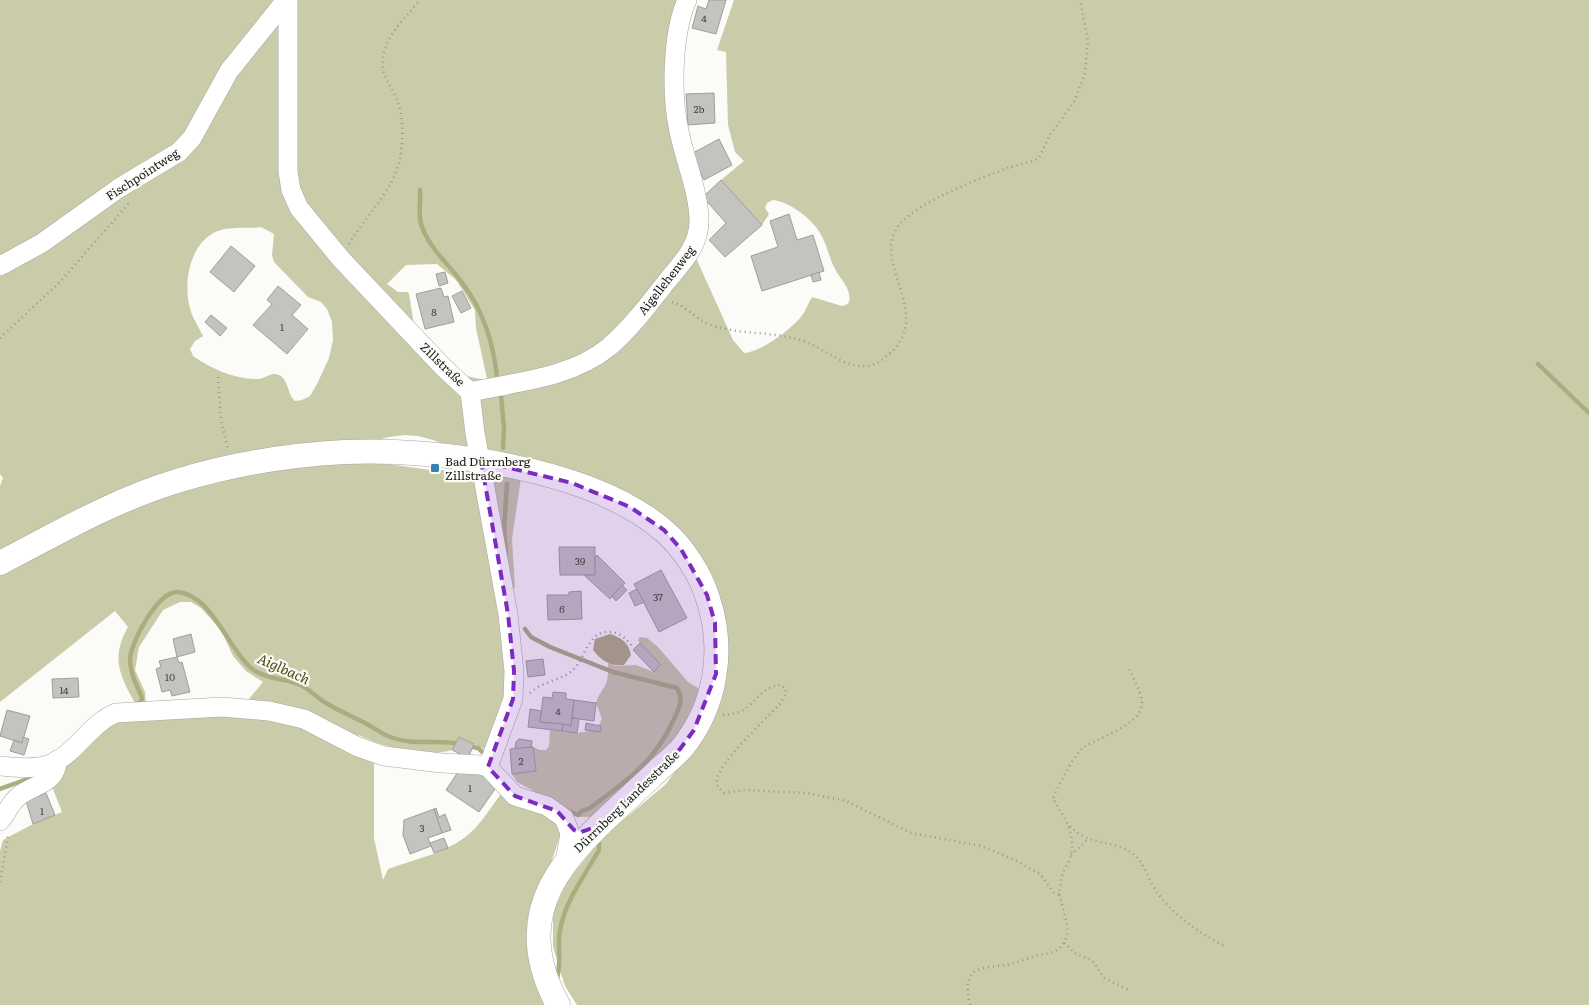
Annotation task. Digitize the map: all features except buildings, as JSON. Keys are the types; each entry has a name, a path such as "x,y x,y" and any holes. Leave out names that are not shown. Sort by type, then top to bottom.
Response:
{"main road":[{"name":"Dürrnberg Landesstraße","path":"0,563 89,515 135,495 177,481 234,467 305,455 348,452 397,452 481,461 536,473 610,497 630,507 664,530 682,549 707,595 715,623 716,674 694,730 680,750 582,842 565,863 551,885 544,903 540,922 539,946 543,971 558,1005"}],"street":[{"name":"Zillstraße","path":"287,0 288,172 291,190 299,208 341,259 444,368 470,392 508,614 514,671 513,699 490,763"},
{"name":"Fischpointweg","path":"0,266 42,242 119,188 180,152 196,131 229,71 287,0"},
{"name":"Aigellehenweg","path":"470,392 550,375 584,363 614,342 690,252 699,232 696,196 678,130 675,107 678,35 687,0"},
{"path":"0,766 27,768 57,760 92,729 116,713 222,707 269,711 304,719 358,747 384,756 441,763 490,763 515,796 557,811 569,826 582,832 601,825"},
{"path":"5,814 19,796 51,778 57,767 57,760"},
{"path":"565,863 570,842 569,826"}],"path":[{"path":"341,259 391,180 399,163 401,115 399,106 384,74 382,61 385,48 393,32 420,0"},
{"path":"648,304 667,301 675,302 709,324 800,340 857,366 874,364 884,358 899,343 906,321 905,300 891,251 897,228 917,211 958,189 993,174 1040,158 1050,136 1074,102 1086,73 1088,41 1080,0"},
{"path":"0,338 60,282 136,195"},
{"path":"218,377 221,420 234,467"},
{"path":"528,695 546,682 574,670 595,636 604,632 619,634 632,646"},
{"path":"1128,666 1142,701 1141,708 1134,719 1111,734 1084,747 1074,756 1065,778 1055,789 1053,799 1077,835 1120,846 1134,854 1158,894 1176,914 1203,935 1226,947"},
{"path":"702,713 712,716 740,712 758,695 777,685 782,685 786,690 785,696 778,705 724,764 717,780 719,788 724,793 744,790 807,793 846,801 911,833 981,846 1015,860 1040,874 1054,893 1060,895"},
{"path":"0,882 9,830 5,814"},
{"path":"970,1005 967,992 969,978 977,970 989,966 1010,964 1054,952 1064,943 1066,919 1060,895 1061,876 1070,856 1072,841 1069,825"},
{"path":"1070,856 1087,839"},
{"path":"1064,943 1076,954 1092,960 1104,978 1131,991"}],"highlighted area":[{"path":"481,461 572,483 630,507 664,530 681,549 707,595 715,623 716,674 694,730 680,749 601,825 581,832 574,830 557,811 515,796 488,767 513,699 514,671 508,614"}],"shaded area":[{"path":"0,0 684,0 674,32 690,198 689,246 579,370 696,258 733,340 744,353 759,349 778,338 801,317 812,297 842,306 848,304 849,295 846,286 833,265 822,237 811,222 793,207 773,200 767,203 765,208 769,214 762,225 721,180 744,161 735,152 728,125 726,52 717,50 734,0 1589,0 1589,1005 577,1005 565,986 553,947 553,912 567,881 604,836 666,784 698,739 723,682 682,534 433,440 404,435 362,444 273,451 0,554 0,486 3,478 0,474","holes":["261,227 274,234 272,255 274,262 308,297 321,302 327,309 332,322 333,340 329,358 310,396 302,400 295,401 292,398 285,380 279,375 273,374 257,379 232,375 200,361 193,356 190,349 195,341 203,336 192,315 188,301 188,277 194,254 200,244 218,231","437,264 456,280 475,310 476,328 487,379 490,381 462,375 414,325 409,294 407,292 398,292 387,284 406,265"]},
{"path":"360,460 430,470 473,470 479,486 510,687 489,751 459,737 452,750 430,753 379,744 359,735 348,749 374,762 374,838 383,880 388,869 441,851 460,841 478,824 503,791 556,821 560,836 546,878 534,969 546,1005 0,1005 0,851 3,840 33,824 62,812 51,784 69,761 120,718 247,713 249,699 263,682 246,671 233,656 221,630 201,608 191,602 180,602 163,610 139,647 135,670 145,692 146,705 135,703 121,675 119,666 120,648 128,627 115,611 0,702 0,573 92,523 193,484 288,465"},
{"path":"502,474 521,478 512,539 515,588 508,588 492,487 496,478"},
{"path":"610,634 621,639 628,647 631,655 624,665 614,665 606,662 593,650 595,639"},
{"path":"640,637 647,638 658,647 688,682 698,688 700,697 678,739 592,817 580,817 517,782 512,774 536,771 533,747 546,750 549,746 550,730 577,733 596,730 602,719 596,703 608,678 608,663 616,666 636,665 654,672 661,666 640,643 638,640"}],"waterway":[{"path":"420,190 421,224 434,249 463,284 482,316 493,353 497,378"},
{"path":"1538,364 1589,413"},
{"path":"501,395 504,429 503,448"},
{"path":"506,553 504,529 507,484"},
{"name":"Aiglbach","path":"136,704 141,702 142,698 130,664 135,641 154,608 162,599 178,592 190,596 201,603 246,663 260,674 302,686 331,706 390,737 417,742 461,744"},
{"path":"525,629 531,637 550,647 613,672 677,688 679,692 679,708 675,717 657,749 648,760 627,780 590,808 578,815 566,810"},
{"name":"Aiglbach","path":"468,746 478,748 487,756"},
{"name":"Aiglbach","path":"0,789 39,775"},
{"path":"557,979 559,936 566,909 576,888 599,850 599,843"}],"place":[{"name":"Bad Dürrnberg Zillstraße","path":"435,468"}]}
